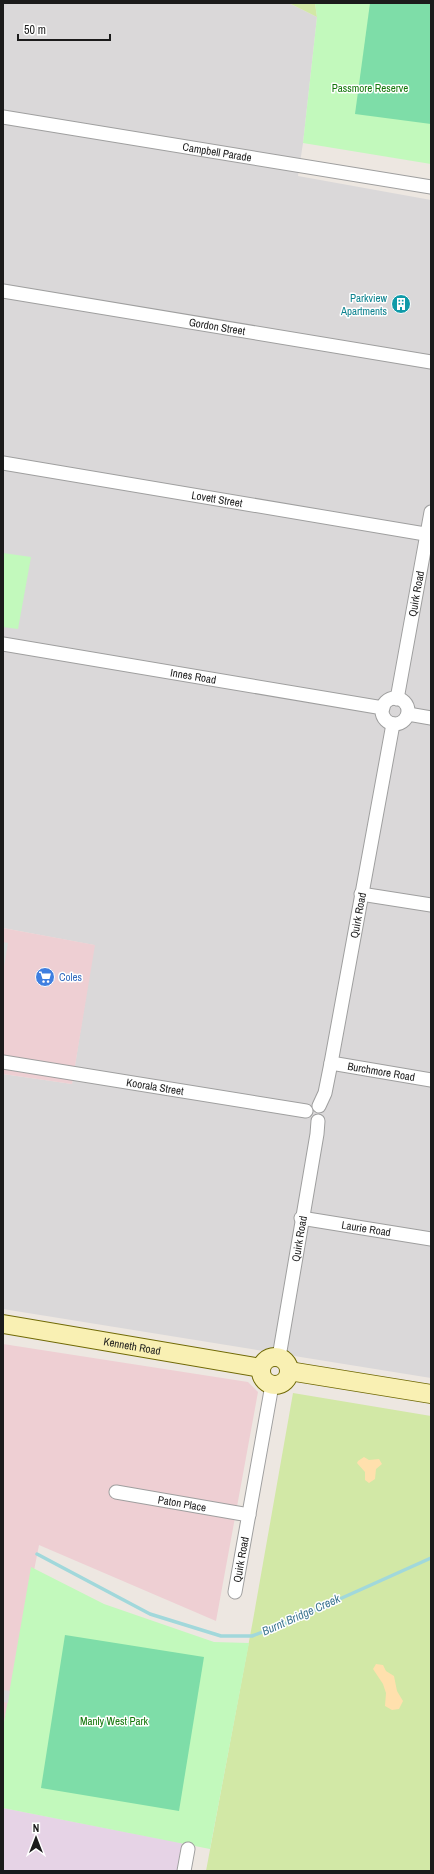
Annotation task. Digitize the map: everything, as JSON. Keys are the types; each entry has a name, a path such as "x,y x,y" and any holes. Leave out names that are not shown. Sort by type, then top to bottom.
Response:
{"main road":[{"name":"Kenneth Road","path":"3,1324 261,1368"},
{"path":"284,1364 284,1382 272,1385 264,1380 261,1368 262,1363 269,1358 284,1364 431,1394"}],"street":[{"name":"Campbell Parade","path":"3,117 431,187"},
{"name":"Gordon Street","path":"3,291 431,362"},
{"name":"Lovett Street","path":"3,463 429,535"},
{"name":"Quirk Road","path":"397,699 429,535 431,512"},
{"name":"Innes Road","path":"3,644 383,708"},
{"path":"397,699 405,702 408,714 402,722 393,724 386,720 382,712 383,708 388,700 397,699"},
{"path":"408,714 431,718"},
{"name":"Quirk Road","path":"320,1106 325,1093 331,1063 393,724"},
{"path":"361,894 431,905"},
{"name":"Koorala Street","path":"3,1062 306,1111"},
{"name":"Burchmore Road","path":"331,1063 431,1080"},
{"path":"312,1105 320,1106 323,1114 318,1120 310,1120 306,1115 306,1111 312,1105"},
{"name":"Quirk Road","path":"284,1364 302,1218 317,1134 318,1120"},
{"name":"Laurie Road","path":"302,1218 431,1239"},
{"name":"Quirk Road","path":"234,1592 272,1385"},
{"name":"Paton Place","path":"116,1492 249,1515"},
{"path":"184,1871 188,1849"}],"shaded area":[{"path":"3,3 289,3 317,17 298,176 431,200 431,1378 3,1309 3,1074 72,1084 94,945 3,928"},
{"name":"Coles","path":"3,928 95,945 72,1084 3,1074"},
{"path":"3,942 8,943 3,972"},
{"path":"3,1344 248,1382 258,1392 216,1621 39,1545 3,1728"},
{"path":"3,1690 10,1691 8,1703 3,1702"},
{"path":"3,1808 182,1843 177,1871 3,1871"}],"green space":[{"path":"289,3 315,3 317,17"},
{"name":"Passmore Reserve","path":"315,3 431,3 431,164 303,143 317,17"},
{"path":"370,3 431,3 431,124 355,114"},
{"path":"3,553 31,557 18,629 3,627"},
{"path":"293,1393 431,1416 431,1871 206,1871 253,1620"},
{"name":"Manly West Park","path":"31,1567 104,1604 214,1642 249,1643 210,1849 3,1808 3,1728"},
{"path":"65,1635 204,1657 179,1811 41,1788"}],"sand":[{"path":"364,1457 369,1460 379,1459 382,1464 376,1469 375,1479 369,1483 365,1480 365,1472 357,1463"},
{"path":"376,1664 383,1665 386,1671 394,1676 397,1691 403,1701 399,1709 392,1710 385,1706 386,1693 383,1684 373,1669"}],"waterway":[{"name":"Burnt Bridge Creek","path":"37,1554 150,1614 221,1636 252,1636 284,1624 431,1558"}],"place":[{"name":"Parkview Apartments","path":"401,304"},
{"name":"Coles","path":"45,977"}]}
